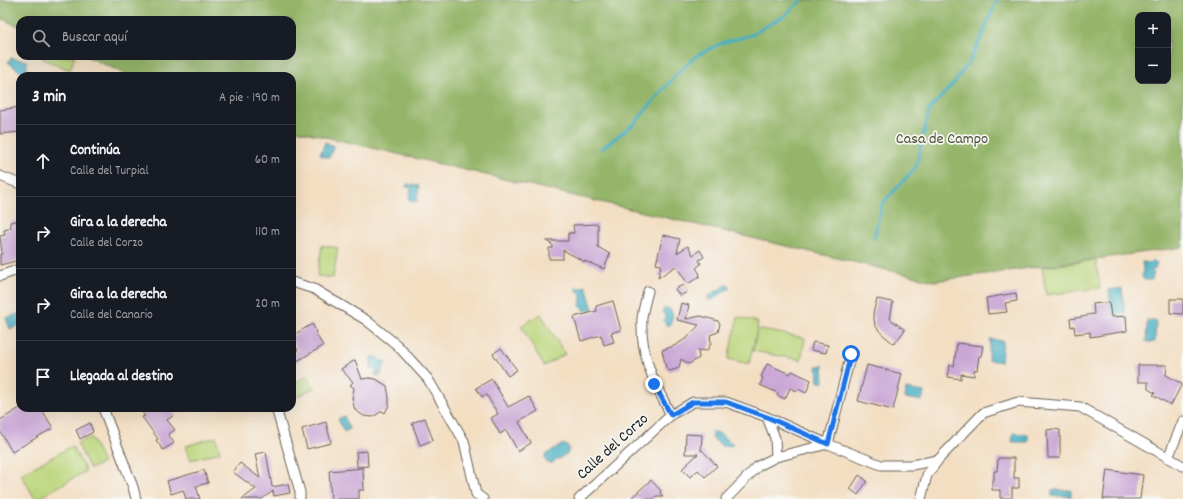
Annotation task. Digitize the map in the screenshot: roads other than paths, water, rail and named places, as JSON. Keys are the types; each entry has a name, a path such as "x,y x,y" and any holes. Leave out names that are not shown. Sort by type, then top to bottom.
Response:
{"street":[{"path":"0,176 16,182"},
{"path":"0,276 16,270"},
{"path":"296,283 314,289 366,320 397,345 428,379 464,441 479,497"},
{"path":"648,291 642,317 644,352 654,384 671,415"},
{"path":"726,499 758,466 776,457 828,444 851,354"},
{"name":"Calle del Corzo","path":"578,499 671,415 693,402 726,402 767,417 828,444 881,465 912,465 938,460"},
{"path":"921,499 927,476 938,460 983,413 1018,402 1080,407 1183,466"},
{"path":"105,412 133,487 136,499"},
{"path":"277,412 300,492 300,499"},
{"path":"767,417 775,438 776,457"},
{"path":"1168,458 1183,421"},
{"path":"912,465 927,476"}],"water":[{"path":"11,58 27,61 27,69 25,72 20,72 8,62"},
{"path":"325,142 334,146 329,158 320,155"},
{"path":"407,184 419,186 417,202 409,200 411,188 406,187"},
{"path":"1152,261 1157,263 1155,269 1152,269 1154,272 1152,280 1144,280 1142,277 1142,262 1150,263"},
{"path":"728,284 730,288 710,301 707,297"},
{"path":"586,286 593,309 585,311 580,306 581,295 576,287 582,288"},
{"path":"1122,288 1125,313 1112,315 1109,290"},
{"path":"665,308 670,309 673,315 670,325 666,325 664,321 665,316 662,311"},
{"path":"16,314 16,327 10,329 6,318"},
{"path":"1147,320 1156,321 1155,342 1146,342"},
{"path":"990,339 1003,341 1001,362 988,360"},
{"path":"371,357 378,357 379,360 386,362 380,376 375,375 377,370 371,369"},
{"path":"823,365 824,382 818,382 817,366"},
{"path":"906,389 924,392 922,401 905,398"},
{"path":"344,416 350,429 344,432 338,419"},
{"path":"712,431 719,433 733,445 723,447 712,438"},
{"path":"1013,433 1028,434 1028,442 1012,442"},
{"path":"563,444 569,447 568,453 550,464 549,462 547,463 544,457 546,456 545,455"},
{"path":"1052,490 1071,490 1071,496 1052,496"}],"waterway":[{"path":"601,149 634,124 675,76 696,56 722,43 751,35 784,16 802,0"},
{"path":"874,238 882,204 916,167 929,110 954,83 971,59 997,0"}],"park label":[{"name":"Casa de Campo","path":"942,139"}]}
